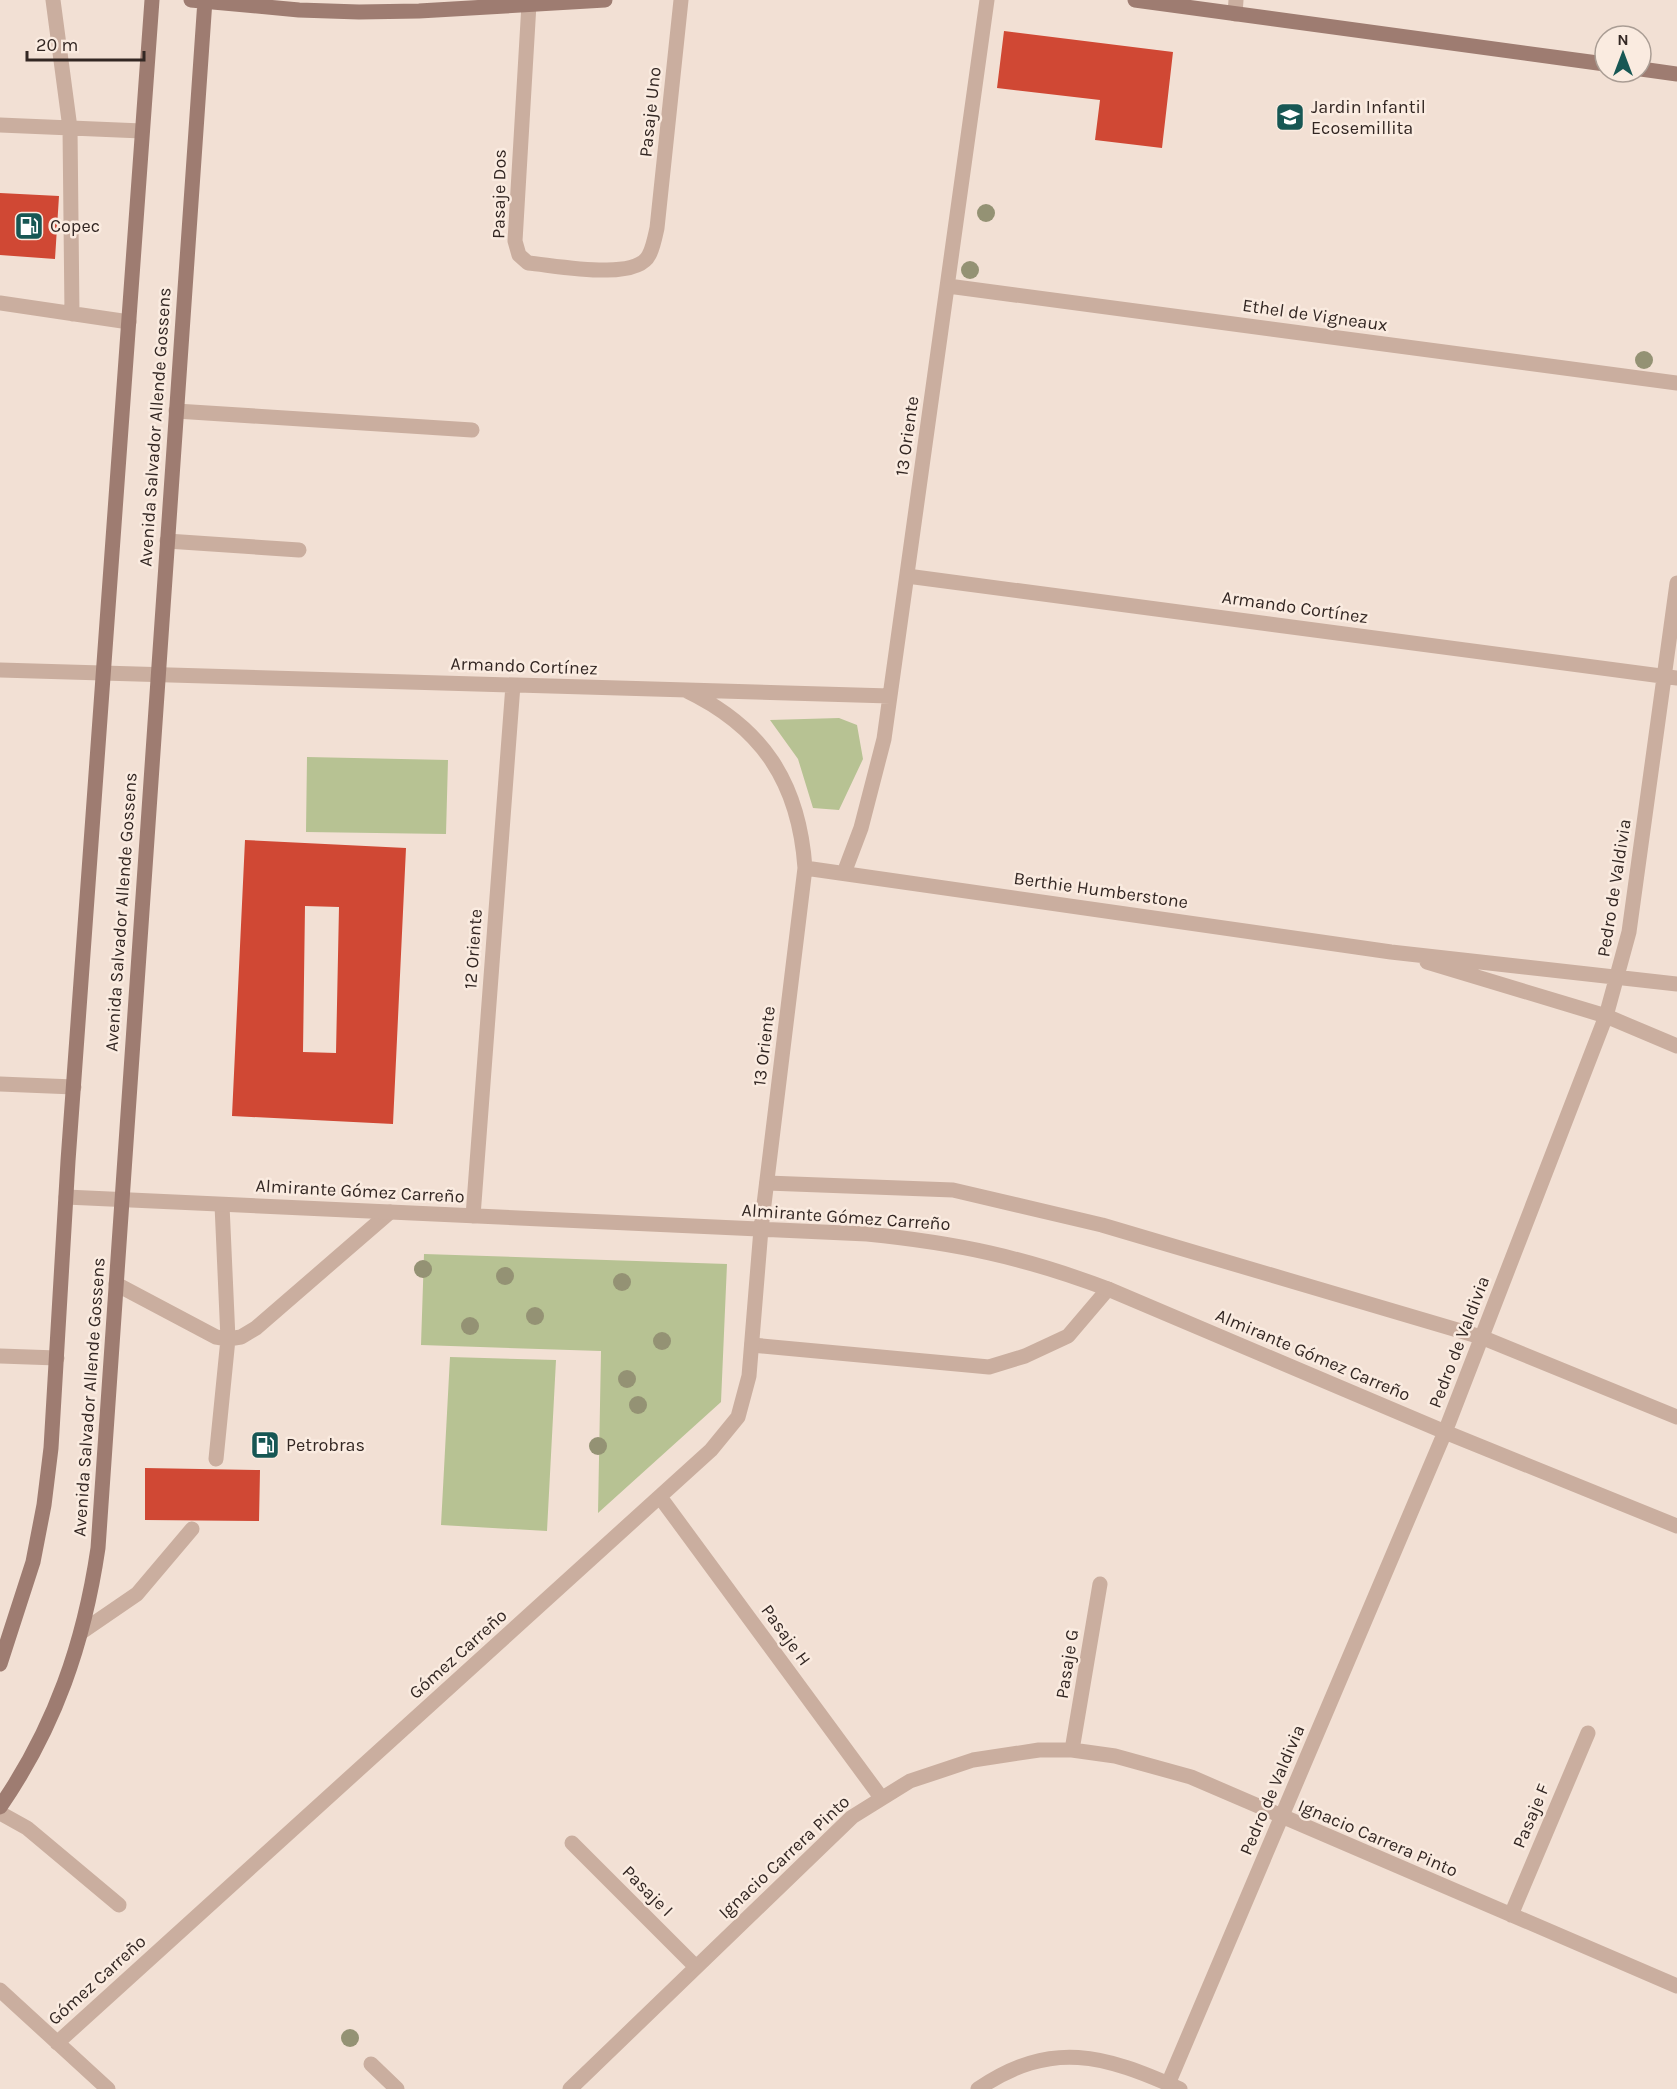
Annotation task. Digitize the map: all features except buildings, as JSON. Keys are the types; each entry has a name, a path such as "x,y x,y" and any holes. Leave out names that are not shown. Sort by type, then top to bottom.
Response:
{"main road":[{"name":"Avenida Salvador Allende Gossens","path":"0,1664 24,1595 44,1505 57,1358 66,1197 152,0"},
{"path":"200,1 299,10 605,0"},
{"path":"1136,0 1235,7 1593,62"},
{"name":"Avenida Salvador Allende Gossens","path":"0,1807 38,1748 71,1671 83,1631 98,1548 176,411 200,1"},
{"path":"1653,71 1677,74"}],"street":[{"path":"53,0 70,128 72,314"},
{"name":"Pasaje Uno","path":"657,228 681,0"},
{"name":"13 Oriente","path":"844,873 875,782 890,696 987,0"},
{"name":"Pasaje Dos","path":"529,4 516,229 519,255 528,263 618,271 629,269 649,257 657,228"},
{"path":"0,125 142,131"},
{"name":"Ethel de Vigneaux","path":"948,286 1677,383"},
{"path":"0,303 129,322"},
{"path":"176,411 472,430"},
{"path":"167,541 299,550"},
{"name":"Armando Cortínez","path":"907,576 1671,677"},
{"name":"Pedro de Valdivia","path":"1171,2087 1281,1817 1444,1432 1606,1016 1619,976 1629,932 1671,677 1677,583"},
{"name":"Armando Cortínez","path":"0,670 890,696"},
{"name":"12 Oriente","path":"473,1216 513,685"},
{"name":"13 Oriente","path":"685,690 711,703 757,740 788,787 798,813 805,868 761,1229"},
{"name":"Berthie Humberstone","path":"805,868 1391,952 1677,984"},
{"name":"Berthie Humberstone","path":"1391,952 1606,1016 1677,1046"},
{"path":"0,1084 74,1087"},
{"path":"766,1183 953,1190 1102,1225 1481,1338 1677,1417"},
{"name":"Almirante Gómez Carreño","path":"66,1197 761,1229 931,1240 994,1252 1052,1268 1108,1289 1444,1432 1677,1526"},
{"path":"216,1459 228,1339 222,1204"},
{"path":"116,1284 216,1338 242,1337 256,1328 390,1212"},
{"name":"Gómez Carreño","path":"57,2043 711,1450 738,1417 749,1376 761,1229"},
{"path":"752,1345 989,1367 1025,1356 1068,1336 1108,1289"},
{"path":"0,1356 57,1358"},
{"name":"Pasaje H","path":"660,1497 880,1797"},
{"path":"83,1631 137,1594 192,1529"},
{"name":"Pasaje G","path":"1072,1750 1100,1584"},
{"name":"Pasaje F","path":"1511,1915 1588,1733"},
{"name":"Ignacio Carrera Pinto","path":"570,2089 852,1817 880,1797 920,1777 973,1760 1006,1753 1072,1750 1150,1763 1191,1777 1677,1986"},
{"path":"0,1813 27,1828 118,1905"},
{"name":"Pasaje I","path":"572,1842 696,1967"},
{"path":"0,1990 108,2089"},
{"path":"978,2089 1005,2073 1057,2057 1106,2060 1129,2066 1171,2087"},
{"path":"371,2064 398,2089"}],"green space":[{"path":"839,718 857,725 863,759 839,810 813,808 798,759 770,720"},
{"path":"307,757 448,760 446,834 306,832"},
{"path":"424,1254 727,1264 721,1402 598,1513 601,1351 421,1345"},
{"path":"450,1357 556,1360 547,1531 441,1525"}],"place":[{"name":"Jardin Infantil Ecosemillita","path":"1290,117"},
{"name":"Copec","path":"29,226"},
{"name":"Petrobras","path":"265,1445"}]}
